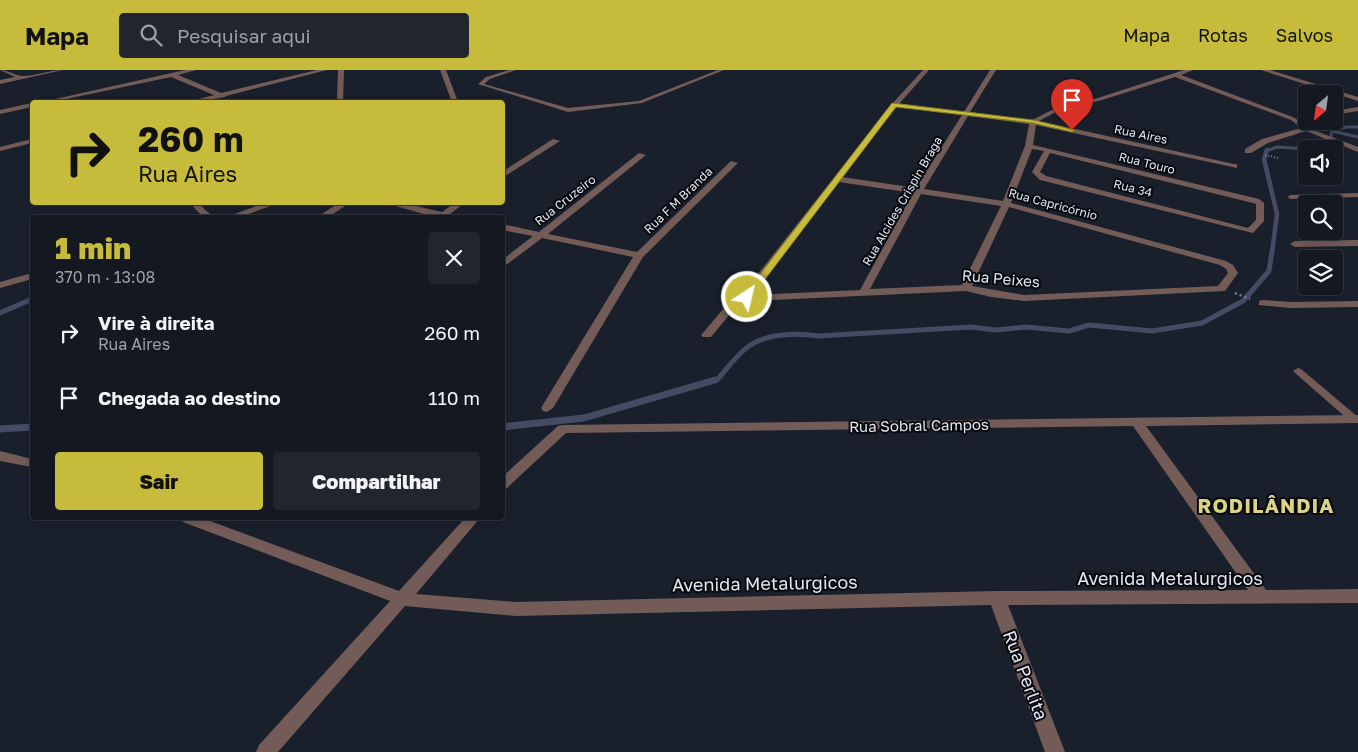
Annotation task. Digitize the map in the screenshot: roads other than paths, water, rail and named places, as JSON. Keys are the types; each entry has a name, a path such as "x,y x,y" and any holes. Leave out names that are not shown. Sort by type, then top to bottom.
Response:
{"street":[{"path":"3,70 22,78"},
{"path":"0,82 60,70"},
{"path":"161,70 223,95"},
{"path":"54,100 193,70"},
{"path":"200,100 324,70"},
{"path":"340,100 341,70"},
{"path":"443,70 454,100"},
{"path":"708,335 726,311 748,298 747,295 894,105 926,70"},
{"name":"Rua Alcides Crispin Braga","path":"863,293 918,192 992,70"},
{"path":"966,288 1006,204 1029,146 1033,122 1054,111 1190,70"},
{"path":"1264,70 1358,99"},
{"path":"1176,75 1293,119 1298,123"},
{"path":"221,100 223,95"},
{"path":"0,112 30,105"},
{"name":"Rua Aires","path":"894,105 1033,122 1234,166"},
{"path":"1343,112 1358,109"},
{"path":"1293,119 1298,118"},
{"path":"1248,151 1264,142 1303,130"},
{"path":"1309,130 1338,140 1358,150"},
{"path":"505,174 556,141"},
{"path":"0,149 30,142"},
{"name":"Rua Touro","path":"1029,146 1259,202 1260,221 1252,231"},
{"name":"Rua 34","path":"1048,150 1036,172 1043,178 1252,231"},
{"name":"Rua Cruzeiro","path":"505,264 642,155"},
{"name":"Rua F M Branda","path":"547,408 639,255 734,163"},
{"name":"Rua Capricórnio","path":"838,179 1006,204 1223,264 1234,271 1226,290"},
{"path":"1291,197 1358,195"},
{"path":"196,205 207,215"},
{"path":"237,215 268,205"},
{"path":"325,215 342,205"},
{"path":"397,205 437,215"},
{"path":"442,215 458,205"},
{"path":"505,228 639,255"},
{"path":"1295,244 1358,243"},
{"path":"0,285 30,277"},
{"name":"Rua Peixes","path":"748,298 966,288 991,294 1024,298 1226,290"},
{"path":"1263,303 1290,305 1358,304"},
{"name":"Rua Sobral Campos","path":"505,482 563,429 1356,419"},
{"path":"1137,422 1262,597"},
{"path":"0,456 30,463"},
{"name":"Avenida Metalurgicos","path":"193,520 402,599 516,608 997,598 1358,596"},
{"path":"266,752 471,520"},
{"name":"Rua Perlita","path":"997,598 1055,752"}],"lane":[{"path":"514,70 488,78 480,84 568,110 640,102 722,70"},
{"path":"1298,372 1356,419"}],"waterway":[{"path":"1332,131 1346,127 1358,127"},
{"path":"1330,140 1332,131"},
{"path":"1332,131 1358,137"},
{"path":"1267,151 1277,147 1298,148"},
{"path":"1267,151 1264,159 1277,214 1272,253"},
{"path":"712,382 717,380 745,349 756,342 773,336 801,334 818,336 971,327 996,330 1026,327 1069,331 1089,325 1152,331 1202,323 1243,301 1269,271 1272,251"},
{"path":"0,313 30,300"},
{"path":"505,427 584,418 715,380"},
{"path":"0,429 30,427"}],"district":[{"name":"RODILÂNDIA","path":"1266,505"}]}
